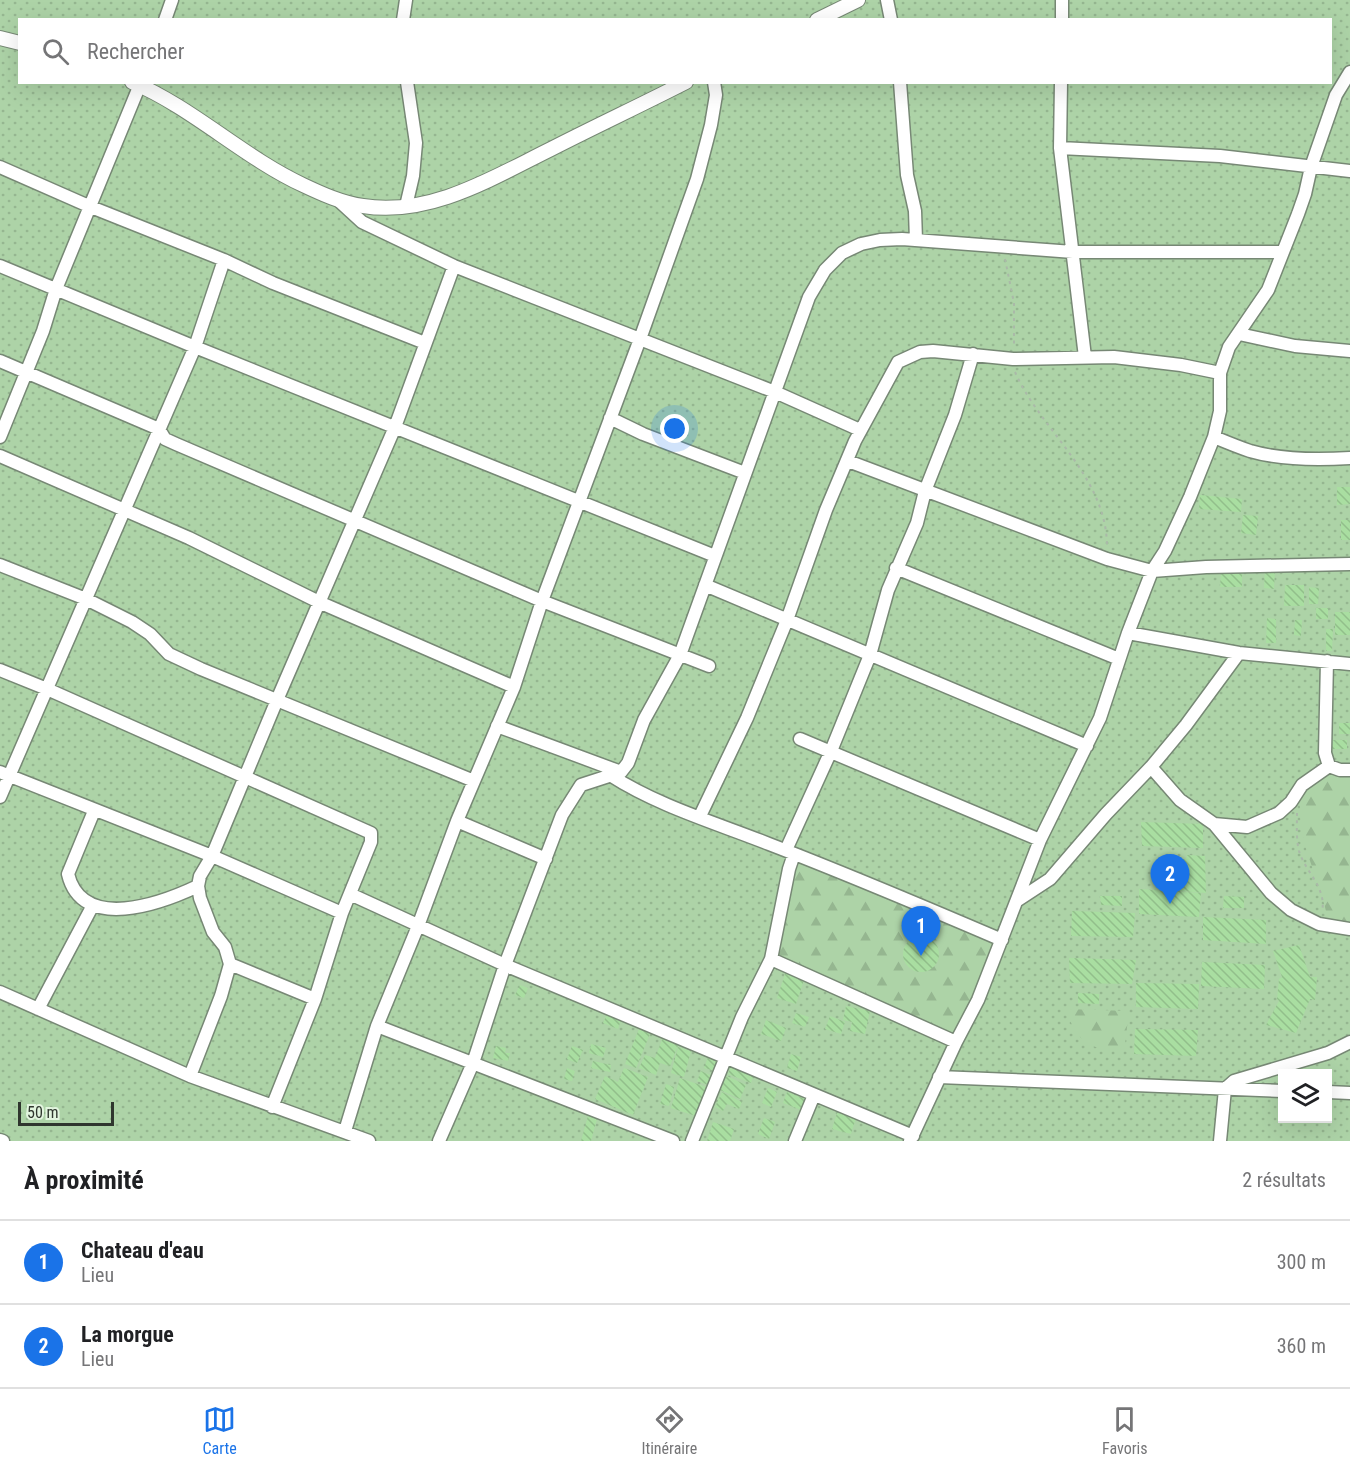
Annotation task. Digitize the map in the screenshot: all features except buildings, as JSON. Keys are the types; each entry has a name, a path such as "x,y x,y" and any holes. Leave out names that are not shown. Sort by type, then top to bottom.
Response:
{"street":[{"path":"166,18 172,0"},
{"path":"403,18 405,0"},
{"path":"821,18 858,0"},
{"path":"886,0 890,18"},
{"path":"1062,0 1062,18"},
{"path":"0,38 18,42"},
{"path":"350,894 418,926 911,1138 978,1000 1040,840 1100,718 1128,633 1152,571 1165,551 1190,497 1214,437 1220,411 1220,374 1224,357 1268,290 1305,194 1311,167 1336,94 1350,72"},
{"path":"0,437 137,84 271,169 338,200 364,206 406,206 476,186 682,84"},
{"path":"406,206 414,176 416,143 408,84"},
{"path":"345,1131 377,1026 418,926 457,821 514,687 578,501 640,339 697,179 711,125 716,94 714,84"},
{"path":"900,84 907,175 915,211 916,240"},
{"path":"1061,84 1060,148 1085,357"},
{"path":"1060,148 1220,156 1350,171"},
{"path":"0,167 91,207 225,260 273,283 425,343"},
{"path":"338,200 362,222 454,266 775,392 860,430"},
{"path":"439,1141 473,1063 506,964 562,815 581,785 615,773 632,754 644,720 680,655 809,297 825,270 842,253 861,244 902,238 1073,252 1282,252"},
{"path":"0,797 4,774 47,689 195,347 225,260"},
{"path":"0,266 715,556"},
{"path":"190,1076 221,996 230,964 225,947 213,932 204,913 198,885 200,876 212,856 395,427 454,266"},
{"path":"1239,334 1295,346 1350,351"},
{"path":"700,816 747,718 787,620 826,510 860,430 898,362 920,352 973,354 1013,359 1085,357 1147,360 1220,374"},
{"path":"692,1141 742,1017 771,959 789,869 790,852 870,655 888,590 917,523 925,491 955,415 973,354"},
{"path":"0,361 159,429 165,438 177,444 542,601 709,666"},
{"path":"610,418 643,434 745,473"},
{"path":"1214,437 1250,451 1273,455 1321,459 1350,458"},
{"path":"0,456 189,538 321,603 514,687"},
{"path":"848,461 1107,559 1152,571 1206,567 1350,564"},
{"path":"0,565 86,599 132,622 150,634 170,654 201,669 474,781"},
{"path":"896,568 1119,659"},
{"path":"705,585 1086,746"},
{"path":"1128,633 1239,653 1350,664"},
{"path":"1018,900 1050,879 1186,725 1239,653"},
{"path":"1327,661 1324,743 1329,766"},
{"path":"0,670 371,833 371,842 342,913 315,999 272,1107"},
{"path":"497,726 615,773 627,786 878,887 1002,940"},
{"path":"800,739 1040,840"},
{"path":"1151,766 1179,800 1214,824 1271,893 1291,910 1319,924 1350,929"},
{"path":"1329,766 1340,770 1350,770"},
{"path":"1214,824 1247,827 1278,813 1296,796 1302,785 1329,766"},
{"path":"4,774 212,856 342,913"},
{"path":"93,810 68,874 70,883 76,891 93,905 110,908 137,907 177,895 198,885"},
{"path":"457,821 546,859"},
{"path":"38,1009 93,905"},
{"path":"771,959 956,1042"},
{"path":"230,964 315,999"},
{"path":"0,992 190,1076 369,1141"},
{"path":"377,1026 673,1141"},
{"path":"1220,1141 1225,1089 1234,1081 1328,1053 1350,1042"},
{"path":"939,1077 1278,1091"},
{"path":"1332,1092 1350,1093"},
{"path":"795,1141 814,1095"}],"path":[{"path":"1002,246 1014,303 1013,367 1027,396 1069,452 1092,489 1107,532 1107,559"},
{"path":"1296,796 1299,853 1316,881 1323,906 1319,924"}],"green space":[{"path":"0,0 1350,0 1350,1141 0,1141"},
{"path":"1335,774 1350,775 1350,924 1328,920 1308,855 1301,823 1302,789 1323,777"},
{"path":"796,861 997,942 954,1038 775,957"},
{"path":"1065,1009 1129,1011 1124,1052 1101,1049 1086,1042 1075,1030"}],"place":[{"name":"La morgue","path":"1170,904"},
{"name":"Chateau d'eau","path":"921,956"}]}
